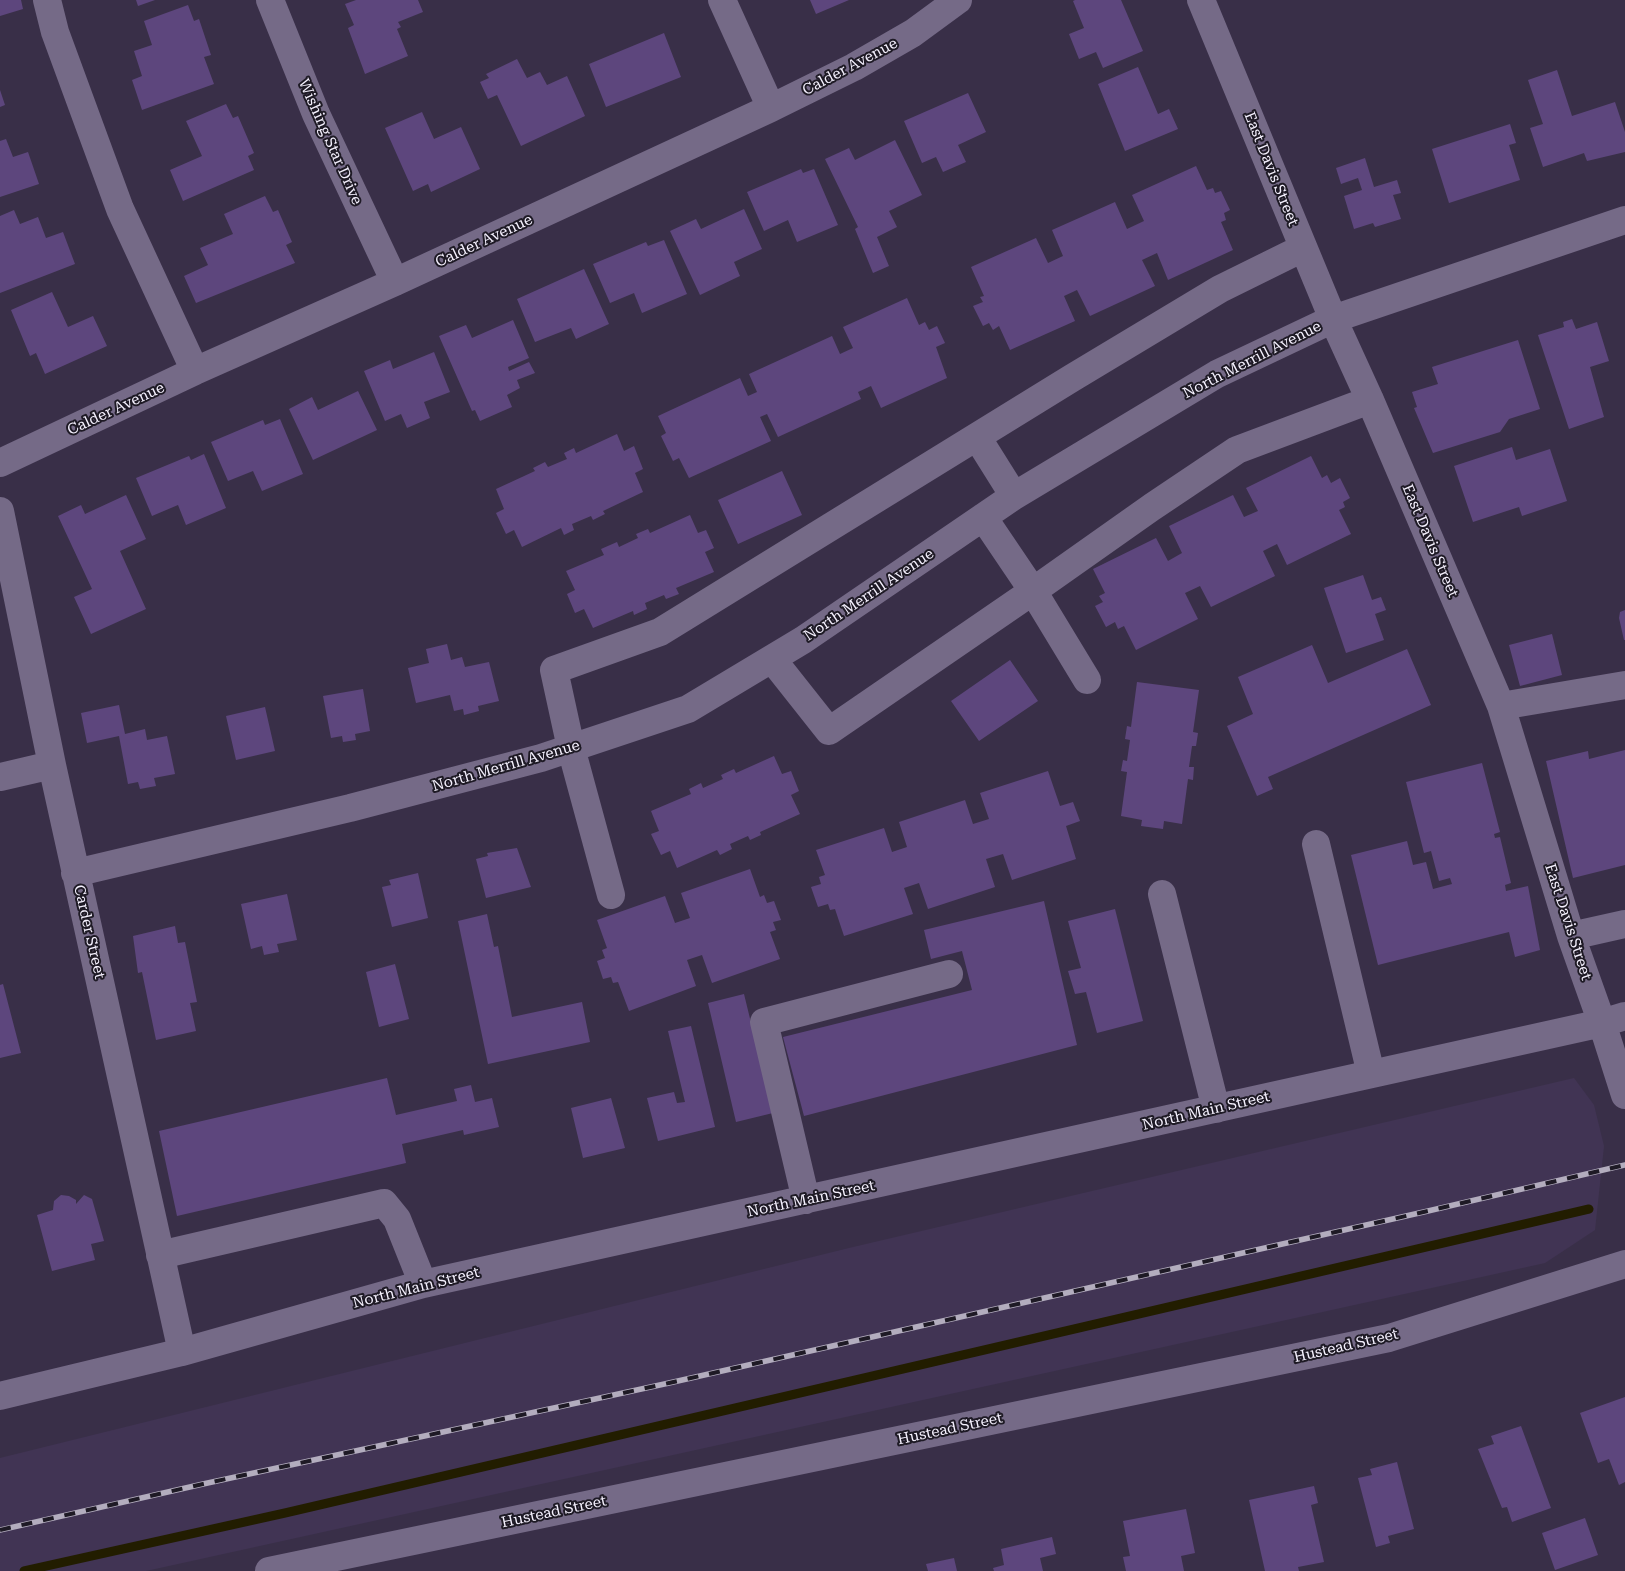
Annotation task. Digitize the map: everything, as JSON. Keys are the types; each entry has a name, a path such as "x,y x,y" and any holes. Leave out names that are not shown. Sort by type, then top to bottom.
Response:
{"street":[{"path":"47,0 55,32 120,209 195,371"},
{"name":"Wishing Star Drive","path":"270,0 316,114 395,282"},
{"path":"722,0 771,108"},
{"name":"Calder Avenue","path":"0,463 195,371 395,282 771,108 854,67 913,33 958,0"},
{"name":"East Davis Street","path":"1201,0 1333,319 1370,400 1501,706 1571,936 1614,1020 1625,1095"},
{"name":"North Merrill Avenue","path":"75,873 350,808 541,758 688,709 772,659 892,580 1014,496 1217,374 1333,319 1625,220"},
{"path":"611,895 571,748 554,670 660,632 1220,289 1303,248"},
{"path":"772,659 829,731 1237,450 1370,400"},
{"path":"977,437 1014,496"},
{"name":"Carder Street","path":"0,511 75,873 182,1352"},
{"path":"983,517 1033,591 1086,680"},
{"path":"1501,706 1625,685"},
{"path":"0,777 52,765"},
{"path":"1316,844 1371,1074"},
{"path":"1162,894 1216,1109"},
{"path":"1571,936 1625,924"},
{"path":"806,1200 764,1022 948,974"},
{"name":"North Main Street","path":"0,1396 182,1352 423,1284 1614,1020"},
{"path":"160,1255 384,1203 397,1219 423,1284"},
{"name":"Hustead Street","path":"269,1571 1389,1338 1625,1264"}],"shaded area":[{"path":"1574,1078 1594,1105 1604,1146 1595,1230 1545,1263 146,1571 0,1571 0,1458 849,1248"}],"building":[{"path":"0,0 21,0 23,9 0,16"},
{"path":"136,0 155,0 138,6"},
{"path":"356,0 418,0 423,12 398,22 401,27 397,29 408,56 365,74 348,28 354,25 345,4"},
{"path":"810,0 849,0 816,14"},
{"path":"1121,0 1143,51 1103,68 1096,52 1079,59 1069,34 1084,28 1073,1"},
{"path":"188,5 194,21 199,19 211,55 204,57 214,84 142,110 132,80 142,76 134,51 152,45 144,21"},
{"path":"664,33 681,77 606,107 589,64"},
{"path":"517,59 527,78 540,72 547,85 567,76 585,116 521,146 497,95 488,99 480,82 489,78 486,74"},
{"path":"1138,67 1158,114 1169,109 1178,129 1125,151 1098,84"},
{"path":"1557,70 1572,116 1615,102 1625,132 1625,152 1587,161 1584,153 1543,167 1530,128 1543,124 1528,80"},
{"path":"0,90 5,105 0,107"},
{"path":"968,93 986,132 958,145 966,162 943,172 936,157 922,163 904,121"},
{"path":"226,104 233,118 238,116 254,153 248,156 254,170 183,201 170,170 202,156 186,121"},
{"path":"422,112 434,139 461,127 480,169 431,192 428,184 413,191 385,128"},
{"path":"1510,124 1516,143 1509,145 1520,180 1449,203 1432,149"},
{"path":"6,139 13,157 28,152 39,184 0,197 0,141"},
{"path":"895,140 922,195 889,211 897,227 877,237 889,266 873,273 855,229 858,227 825,159 849,148 855,160"},
{"path":"1365,158 1374,187 1397,180 1401,193 1393,195 1401,219 1375,227 1373,223 1354,229 1344,196 1362,190 1358,178 1341,184 1336,168"},
{"path":"1196,166 1207,190 1213,188 1215,193 1221,191 1230,210 1224,213 1226,220 1221,222 1233,250 1168,280 1157,253 1142,260 1155,286 1090,316 1077,290 1064,296 1075,321 1010,350 999,326 993,330 989,323 983,326 973,306 983,302 980,297 984,296 971,267 1036,238 1048,263 1063,256 1052,230 1115,202 1127,229 1144,221 1132,195"},
{"path":"801,169 803,173 814,169 838,225 797,242 788,220 764,231 747,192"},
{"path":"265,196 273,212 278,210 292,242 286,245 295,263 196,303 184,276 208,265 200,248 233,234 224,214"},
{"path":"744,209 762,249 734,262 740,276 700,295 670,231 696,219 701,229"},
{"path":"14,210 20,224 38,217 46,238 63,232 75,264 0,293 0,216"},
{"path":"664,240 687,294 642,313 634,293 610,303 593,264 646,242 648,246"},
{"path":"584,269 609,324 576,339 571,328 535,342 517,299"},
{"path":"52,292 68,327 93,316 107,346 45,374 36,353 30,356 11,310"},
{"path":"907,298 919,325 925,322 929,330 937,326 945,343 936,347 947,378 881,408 871,386 858,392 861,399 778,437 767,414 760,417 771,441 689,478 679,458 673,461 661,436 666,433 658,416 740,378 748,396 757,392 749,374 832,336 840,354 853,348 843,327"},
{"path":"1572,319 1576,329 1597,322 1609,361 1590,367 1604,417 1569,429 1538,335 1564,327 1563,322"},
{"path":"513,320 529,358 508,367 509,371 529,362 535,373 517,380 520,388 507,395 512,407 480,421 475,410 472,411 439,336 466,325 472,338"},
{"path":"1518,340 1540,409 1509,419 1500,432 1433,453 1414,408 1417,407 1412,392 1438,384 1432,367"},
{"path":"434,352 450,392 424,402 430,418 407,428 401,414 385,421 364,371 390,360 393,369"},
{"path":"358,391 377,430 313,460 289,409 312,397 318,410"},
{"path":"280,419 303,474 262,491 253,471 228,481 211,442 263,420 265,425"},
{"path":"617,434 624,451 634,446 643,469 635,473 643,492 603,511 605,514 593,520 591,516 572,524 574,530 564,535 561,528 522,547 514,530 506,534 496,513 504,509 496,489 535,471 533,468 545,462 548,467 567,459 564,453 574,448 576,453"},
{"path":"1512,447 1516,460 1550,449 1567,501 1522,516 1519,507 1473,522 1454,466"},
{"path":"204,454 226,508 186,525 178,505 152,516 136,478 189,456 191,460"},
{"path":"1311,456 1322,478 1327,475 1331,483 1340,478 1350,498 1343,502 1345,507 1339,510 1351,534 1287,565 1277,544 1263,551 1275,576 1211,607 1200,586 1185,593 1198,619 1136,650 1124,626 1118,629 1115,622 1106,627 1095,606 1103,602 1099,596 1105,593 1093,569 1156,538 1168,561 1182,553 1169,526 1233,495 1244,517 1258,511 1246,488"},
{"path":"782,471 802,515 738,544 718,500"},
{"path":"126,495 146,539 120,551 146,609 91,634 74,597 92,589 58,516 81,505 85,514"},
{"path":"690,515 698,533 706,530 714,548 705,552 714,572 676,588 679,594 666,599 664,595 645,603 647,609 634,615 633,611 593,628 584,609 575,613 567,594 575,590 566,571 604,555 601,549 617,542 619,547 638,538 636,534 648,529 650,533"},
{"path":"1363,575 1372,600 1381,597 1386,610 1375,614 1384,640 1346,653 1324,588"},
{"path":"1625,610 1624,640 1619,618 1620,612"},
{"path":"1552,634 1562,675 1520,686 1509,645"},
{"path":"447,644 451,660 462,657 465,667 489,662 499,701 478,706 479,711 464,715 463,709 454,711 450,695 416,703 408,668 429,663 426,649"},
{"path":"1312,645 1328,683 1407,649 1431,705 1268,777 1273,789 1257,796 1227,726 1253,714 1238,677"},
{"path":"1010,660 1038,701 979,741 951,701"},
{"path":"1137,682 1199,690 1193,732 1198,733 1196,746 1192,746 1189,767 1194,767 1193,780 1188,779 1182,824 1164,821 1163,829 1141,826 1142,820 1121,816 1127,772 1121,771 1123,760 1127,761 1130,740 1125,739 1127,726 1131,727"},
{"path":"363,689 370,731 355,734 356,740 343,742 342,736 331,738 323,696"},
{"path":"119,705 125,734 145,729 147,740 167,736 175,774 154,778 156,786 140,789 138,782 128,784 119,736 87,743 81,713"},
{"path":"265,707 275,751 236,760 226,716"},
{"path":"1625,750 1625,865 1573,878 1546,761 1588,751 1589,759"},
{"path":"774,756 782,774 791,771 799,791 791,795 800,814 760,832 761,835 750,840 748,836 730,844 732,849 720,855 717,850 677,868 670,851 661,855 651,834 659,831 651,811 691,794 689,789 701,783 703,788 723,779 721,775 734,769 736,773"},
{"path":"1482,763 1500,832 1494,834 1495,838 1500,837 1511,883 1505,885 1506,891 1528,886 1540,950 1515,957 1509,932 1378,965 1351,855 1407,841 1413,865 1426,862 1433,889 1452,884 1450,878 1439,881 1431,851 1424,853 1406,782"},
{"path":"1048,771 1060,806 1073,802 1080,821 1066,826 1076,859 1012,880 1003,854 986,859 995,887 928,909 919,883 904,888 913,914 844,936 835,909 830,910 828,904 818,907 811,887 821,884 819,877 825,875 816,850 884,828 892,852 907,847 899,822 965,800 973,824 989,819 980,793"},
{"path":"517,848 531,887 486,898 476,859 488,856 487,853"},
{"path":"750,869 760,897 764,895 767,903 774,901 781,920 773,922 776,930 770,932 780,959 712,983 702,955 687,960 696,986 629,1011 618,982 613,983 611,977 603,979 597,961 605,958 602,950 607,948 597,920 665,896 675,923 690,918 681,893"},
{"path":"418,873 428,918 392,927 382,887 391,885 389,880"},
{"path":"287,894 297,940 277,944 279,952 264,955 262,946 251,949 241,904"},
{"path":"1044,901 1077,1045 804,1116 783,1037 972,990 962,951 931,959 924,930"},
{"path":"1115,909 1143,1021 1097,1033 1086,992 1075,994 1068,971 1081,968 1068,921"},
{"path":"487,914 494,947 498,946 512,1017 582,1002 590,1042 488,1064 458,921"},
{"path":"175,926 178,943 185,942 197,1002 190,1003 196,1031 156,1040 142,972 138,973 133,936"},
{"path":"395,964 409,1019 379,1027 366,972"},
{"path":"3,984 21,1053 0,1058 0,985"},
{"path":"744,994 773,1113 736,1122 708,1003"},
{"path":"691,1026 715,1127 658,1141 647,1098 674,1092 677,1103 685,1102 668,1031"},
{"path":"387,1078 396,1115 457,1101 454,1089 471,1085 475,1102 492,1098 499,1127 464,1135 463,1130 402,1144 406,1163 177,1216 159,1131"},
{"path":"611,1098 625,1148 583,1158 571,1108"},
{"path":"61,1195 69,1196 76,1200 76,1204 84,1195 92,1199 104,1241 91,1244 95,1260 52,1271 37,1215 53,1210 54,1201"},
{"path":"1625,1397 1625,1482 1619,1485 1609,1459 1598,1463 1580,1413"},
{"path":"1521,1426 1551,1508 1512,1522 1507,1507 1502,1508 1478,1449 1494,1444 1491,1436"},
{"path":"1397,1462 1414,1529 1388,1536 1390,1543 1376,1547 1358,1478 1372,1475 1370,1469"},
{"path":"1314,1486 1318,1503 1311,1505 1324,1562 1298,1567 1299,1571 1265,1571 1249,1500"},
{"path":"1186,1509 1195,1553 1181,1556 1184,1571 1126,1571 1123,1557 1130,1556 1123,1521"},
{"path":"1585,1518 1598,1555 1555,1570 1542,1533"},
{"path":"1052,1537 1056,1554 1040,1558 1043,1571 994,1571 993,1568 1004,1565 1001,1549"},
{"path":"954,1558 957,1571 928,1571 926,1564"}],"waterway":[{"path":"24,1571 285,1513 1589,1209"}],"railway":[{"path":"0,1530 669,1383 1625,1165"}]}
